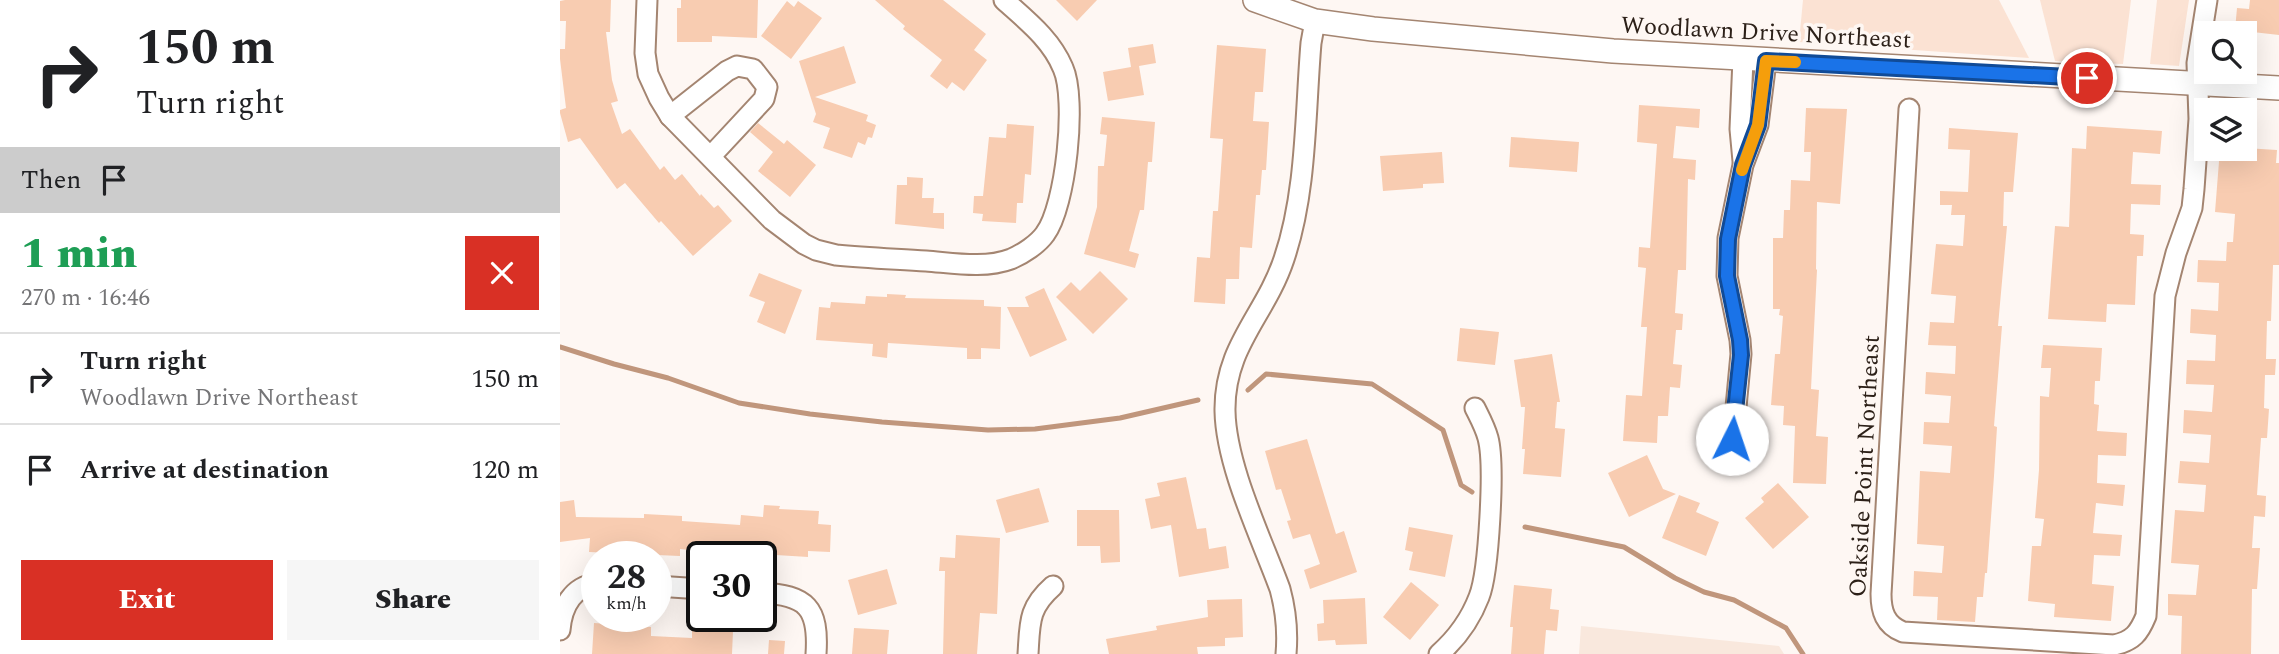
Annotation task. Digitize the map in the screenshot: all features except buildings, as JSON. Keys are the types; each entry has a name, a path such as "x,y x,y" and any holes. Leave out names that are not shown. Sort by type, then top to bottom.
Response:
{"street":[{"path":"647,0 645,53 648,74 659,98 670,116 772,220 816,250 853,257 971,264 1012,259 1030,248 1045,234 1056,214 1062,187 1070,88 1053,49 1039,32 1004,0"},
{"name":"Woodlawn Drive Northeast","path":"1255,0 1315,21 1413,33 1613,51 2194,84"},
{"name":"Oakside Point Northeast","path":"2204,21 2207,0"},
{"path":"1286,654 1286,610 1232,458 1225,410 1230,364 1276,278 1290,236 1299,193 1315,21"},
{"path":"1743,59 1740,129 1743,165"},
{"path":"1732,439 1741,355 1727,276 1728,239 1743,165 1758,125 1766,61"},
{"path":"670,116 727,71 737,66 752,69 766,87 765,99 711,156"},
{"name":"Woodlawn Drive Northeast","path":"2198,84 2279,88"},
{"name":"Oakside Point Northeast","path":"1909,109 1881,594 1884,615 1895,629 1903,632 2131,648 2146,616 2165,296 2192,208 2199,119 2198,84"},
{"path":"1447,651 1470,616 1485,580 1492,460 1488,439 1475,408"},
{"path":"1028,654 1031,613 1039,598 1053,586"},
{"path":"560,630 565,604 581,588"},
{"path":"777,594 797,598 808,606 815,617 816,654"}],"shaded area":[{"path":"1803,0 1999,0 2029,58 1799,42"},
{"path":"2040,0 2131,0 2123,64 2055,61"},
{"path":"2157,0 2189,0 2179,66 2150,64"},
{"path":"1581,626 1779,646 1784,654 1579,654"}],"waterway":[{"path":"560,347 668,378 739,403 882,422 988,430 1035,429 1120,418 1198,400"},
{"path":"1248,390 1266,374 1372,384 1443,430 1461,485 1472,492"},
{"path":"1525,527 1624,547 1675,578 1704,592 1734,600 1786,628 1803,654"}],"slow traffic":[{"path":"1742,170 1758,125 1766,61 1795,62"}],"route":[{"path":"1732,439 1741,355 1727,276 1728,239 1743,165 1758,125 1766,61 2087,78"}]}
